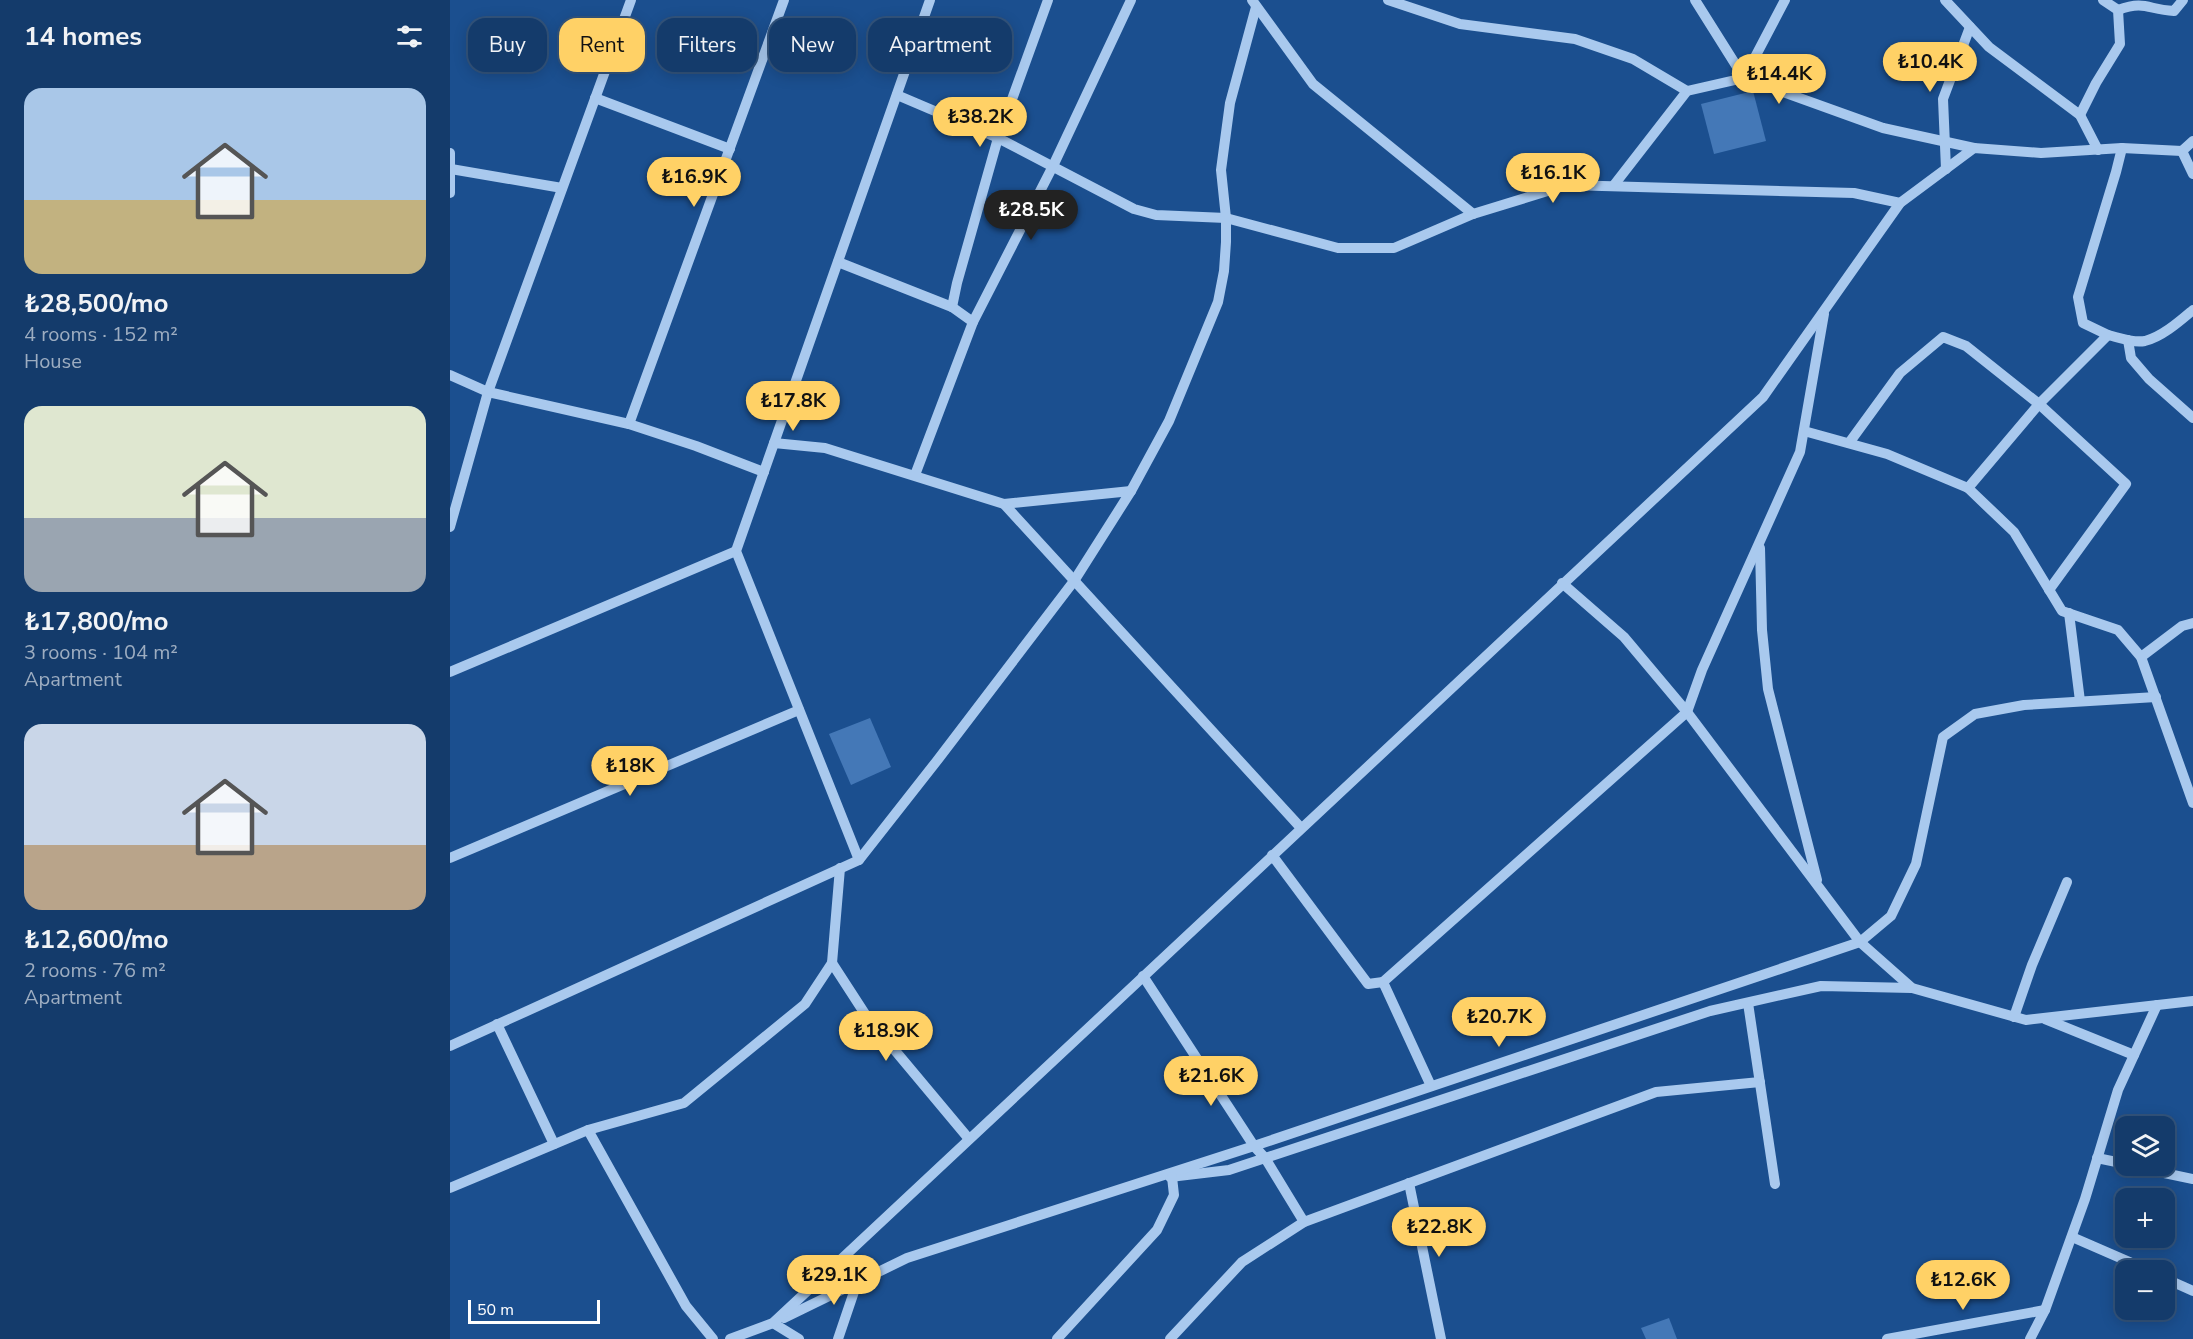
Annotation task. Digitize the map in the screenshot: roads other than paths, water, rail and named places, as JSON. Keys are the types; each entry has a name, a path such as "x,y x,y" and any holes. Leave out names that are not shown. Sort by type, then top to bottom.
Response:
{"street":[{"path":"450,527 488,392 631,0"},
{"path":"629,424 783,0"},
{"path":"859,860 736,551 930,0"},
{"path":"952,307 998,138 1048,0"},
{"path":"915,475 973,322 1053,166 1131,0"},
{"path":"1388,0 1460,24 1575,39 1633,59 1687,91"},
{"path":"1695,0 1744,78"},
{"path":"1744,78 1785,0"},
{"path":"1945,0 1989,47 2080,115 2098,150"},
{"path":"2103,0 2118,10"},
{"path":"2118,10 2132,4 2149,5 2174,11 2183,0"},
{"path":"1254,3 1313,84 1473,214"},
{"path":"450,1046 859,860 1074,581 1131,491 1169,421 1218,302 1224,271 1226,218 1221,170 1230,103 1254,3"},
{"path":"2080,115 2120,44 2118,10"},
{"path":"1946,169 1943,99 1970,27"},
{"path":"1614,185 1687,91 1744,78 1883,128 1974,148 2041,153 2121,148 2182,151 2193,141"},
{"path":"897,95 998,138 1134,209 1156,215 1226,218 1338,248 1394,248 1473,214 1567,185 1854,193 1900,203"},
{"path":"595,98 730,149"},
{"path":"773,1323 1763,397 1900,203 1974,148"},
{"path":"2121,148 2116,172 2078,297 2083,323 2128,340 2145,341 2193,310"},
{"path":"2182,151 2193,174"},
{"path":"450,153 450,193"},
{"path":"451,169 562,188"},
{"path":"838,262 952,307 973,322"},
{"path":"1272,855 1368,984 1383,982 1687,712 1702,670 1800,452 1825,310"},
{"path":"1968,488 2039,404 2108,334"},
{"path":"1849,443 1900,373 1943,337 1966,346 2039,404 2126,484 2049,590"},
{"path":"2128,340 2131,358 2149,380 2193,418"},
{"path":"450,375 488,392 629,424 764,472"},
{"path":"1804,431 1887,454 1968,488 2014,532 2062,611 2118,630 2141,657 2193,803"},
{"path":"774,443 825,448 1004,504 1131,491"},
{"path":"1004,504 1301,828"},
{"path":"1760,543 1762,630 1768,689 1818,886"},
{"path":"450,672 736,551"},
{"path":"1562,584 1623,637 1687,712 1860,942 1912,988"},
{"path":"2069,613 2080,701"},
{"path":"2141,657 2182,626 2193,623"},
{"path":"730,1339 773,1323 907,1258 1254,1146 1860,942 1891,916 1916,864 1943,737 1975,714 2024,705 2156,697"},
{"path":"450,858 799,710"},
{"path":"450,1188 588,1130 684,1103 805,1004 832,963 840,868"},
{"path":"2014,1017 2032,966 2067,882"},
{"path":"832,963 867,1017 969,1139"},
{"path":"1143,976 1254,1146 1265,1158 1304,1222"},
{"path":"1383,982 1431,1086"},
{"path":"1146,1180 1229,1170 1710,1011 1821,987 1912,988 2026,1020 2193,1001"},
{"path":"1748,1003 1775,1184"},
{"path":"2030,1339 2045,1310 2072,1237 2118,1090 2157,1005"},
{"path":"2043,1019 2134,1055"},
{"path":"497,1024 554,1144"},
{"path":"1170,1339 1242,1262 1304,1222 1656,1092 1760,1082"},
{"path":"588,1130 686,1306 713,1339"},
{"path":"2097,1158 2115,1162"},
{"path":"2175,1175 2193,1179"},
{"path":"1057,1339 1157,1230 1174,1195 1172,1177"},
{"path":"1409,1183 1439,1338"},
{"path":"2072,1237 2125,1260"},
{"path":"838,1339 857,1283"},
{"path":"2175,1283 2193,1291"},
{"path":"1887,1339 2045,1310"},
{"path":"773,1323 799,1339"}]}
